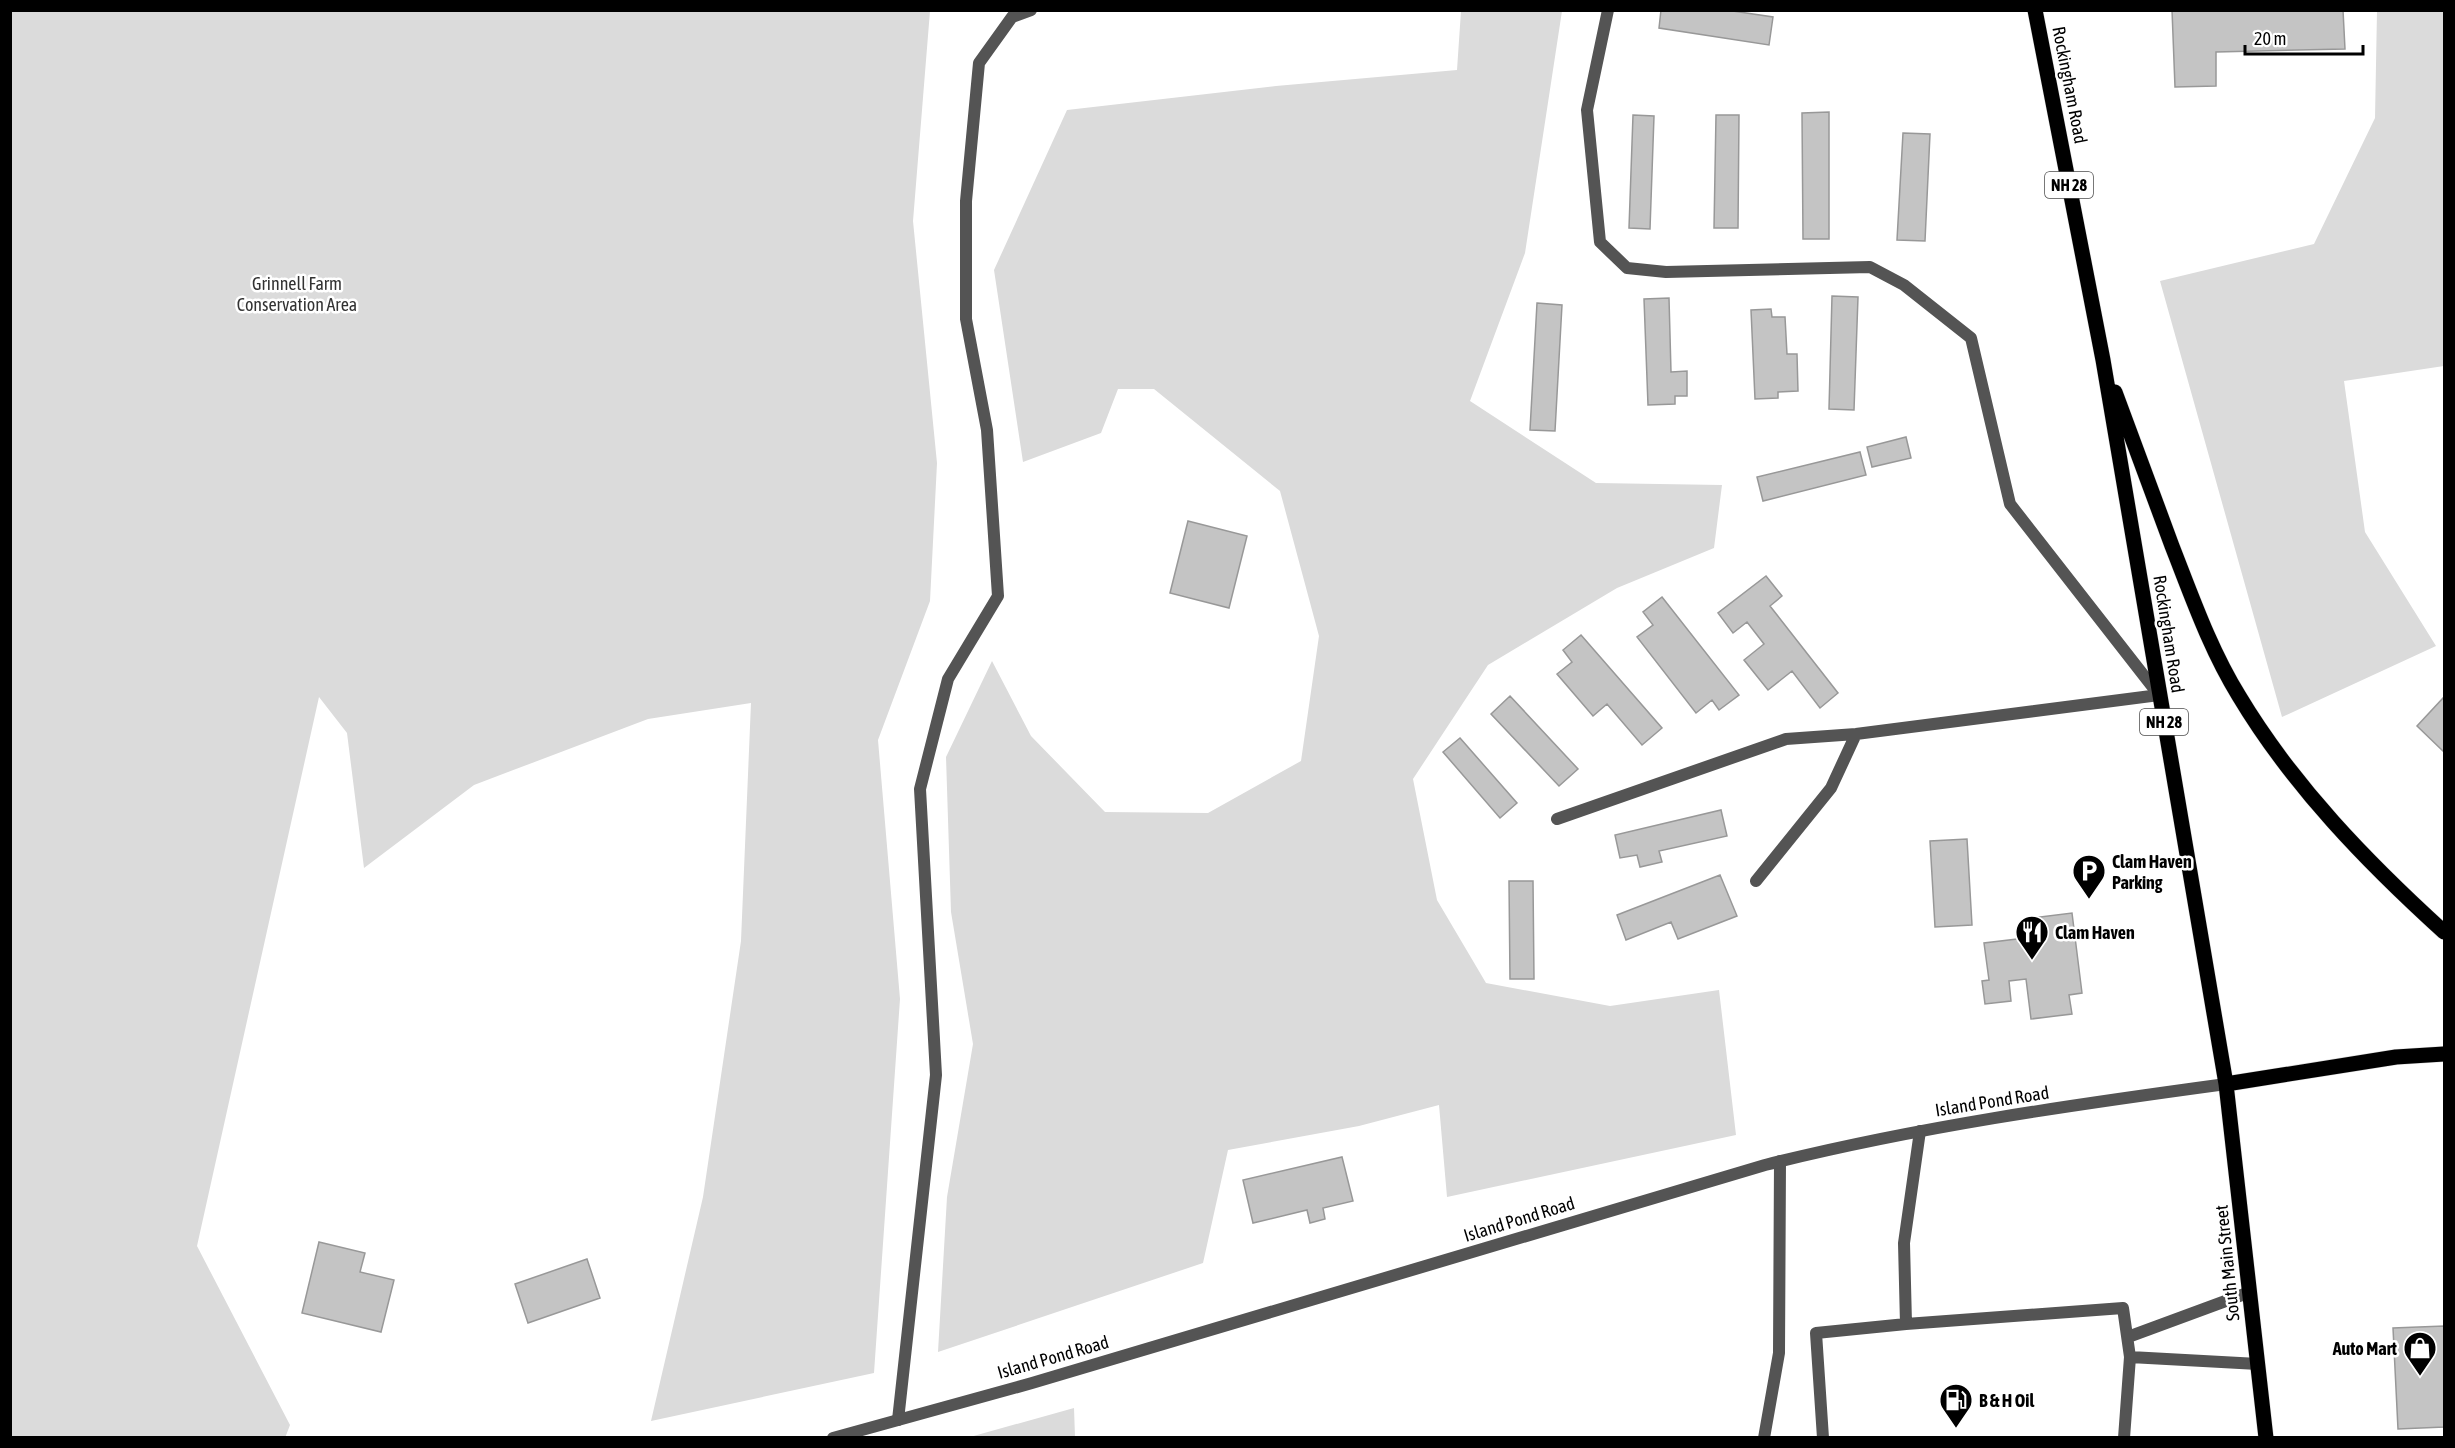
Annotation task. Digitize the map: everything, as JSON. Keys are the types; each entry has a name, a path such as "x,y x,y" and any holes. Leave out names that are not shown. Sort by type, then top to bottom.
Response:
{"main road":[{"name":"Rockingham Road","path":"2035,10 2103,360 2226,1084"},
{"name":"NH 28","path":"2103,360 2204,629 2238,695 2277,752 2320,807 2395,888 2445,932"},
{"path":"2226,1084 2384,1058 2445,1054"},
{"name":"South Main Street","path":"2226,1084 2266,1437"}],"street":[{"path":"898,1420 936,1075 920,789 948,679 998,596 987,430 966,319 968,178 979,63 1012,17 1031,10"},
{"path":"1608,10 1587,110 1600,242 1627,268 1656,271 1869,267 1904,285 1971,338 2010,504 2159,695"},
{"path":"1557,819 1786,739 1856,734 2159,695"},
{"path":"1756,881 1831,789 1856,734"},
{"name":"Island Pond Road","path":"833,1437 1043,1379 1780,1161 1920,1131 2226,1084"},
{"path":"1906,1324 1904,1243 1920,1131"},
{"path":"1764,1437 1779,1353 1780,1161"},
{"path":"2128,1337 2250,1292"},
{"path":"1822,1437 1816,1333 2123,1308 2130,1357 2124,1437"},
{"path":"2130,1357 2258,1364"}],"green space":[{"name":"Grinnell Farm Conservation Area","path":"10,11 930,11 913,221 937,463 930,601 878,740 900,999 874,1373 651,1421 703,1197 741,941 751,703 648,719 474,785 364,868 347,733 319,697 197,1246 290,1425 285,1438 11,1437"},
{"path":"1461,11 1562,11 1525,253 1470,401 1596,483 1722,485 1714,548 1617,588 1488,665 1413,779 1437,900 1486,983 1610,1006 1719,990 1736,1135 1447,1197 1439,1105 1359,1126 1228,1150 1203,1263 938,1352 947,1197 973,1044 951,912 946,757 992,661 1031,736 1105,812 1208,813 1301,761 1319,636 1280,491 1154,389 1118,389 1101,433 1023,462 994,270 1067,110 1276,86 1457,70"},
{"path":"2377,11 2444,11 2444,366 2344,381 2365,532 2436,646 2282,717 2160,281 2314,244 2375,118"},
{"path":"1074,1408 1075,1437 970,1437"}],"building":[{"path":"1661,10 1726,10 1773,17 1769,45 1659,28"},
{"path":"2172,10 2343,10 2345,49 2216,52 2216,86 2175,87"},
{"path":"1829,112 1829,239 1803,239 1802,113"},
{"path":"1633,115 1654,116 1650,229 1629,228"},
{"path":"1716,115 1739,115 1738,228 1714,228"},
{"path":"1903,133 1930,134 1925,241 1897,240"},
{"path":"1832,296 1858,297 1854,410 1829,409"},
{"path":"1669,298 1671,372 1687,371 1687,396 1675,396 1675,404 1648,405 1644,299"},
{"path":"1537,303 1562,305 1555,431 1530,430"},
{"path":"1771,309 1772,317 1785,317 1787,354 1797,354 1798,391 1778,392 1778,398 1755,399 1751,310"},
{"path":"1906,437 1911,458 1872,467 1867,447"},
{"path":"1860,452 1866,475 1763,501 1757,477"},
{"path":"1188,521 1247,536 1229,608 1170,593"},
{"path":"1766,576 1782,596 1770,606 1838,693 1820,708 1792,671 1768,690 1744,660 1764,644 1747,622 1733,633 1718,613"},
{"path":"1662,597 1739,695 1719,710 1712,700 1696,713 1637,637 1653,625 1643,612"},
{"path":"1581,635 1662,728 1642,745 1607,704 1593,716 1557,674 1572,662 1563,650"},
{"path":"1510,696 1578,769 1559,786 1491,714"},
{"path":"2444,697 2444,752 2417,726"},
{"path":"1460,738 1517,803 1500,818 1443,752"},
{"path":"1721,810 1727,836 1659,851 1662,862 1640,867 1637,855 1620,858 1615,835"},
{"path":"1967,839 1972,925 1935,927 1930,841"},
{"path":"1720,875 1737,916 1678,939 1671,922 1626,940 1617,915"},
{"path":"1509,881 1533,881 1534,979 1510,979"},
{"name":"Clam Haven","path":"2072,913 2082,993 2069,995 2072,1014 2031,1019 2026,979 2009,981 2011,1001 1985,1004 1982,981 1989,980 1984,943 2034,937 2032,918"},
{"path":"1342,1157 1353,1201 1323,1208 1325,1219 1310,1223 1307,1210 1253,1223 1243,1180"},
{"path":"319,1242 365,1253 360,1272 394,1280 381,1332 302,1313"},
{"path":"587,1259 600,1298 528,1323 515,1284"},
{"name":"Auto Mart","path":"2444,1326 2444,1427 2398,1429 2393,1328"}],"place":[{"name":"Clam Haven Parking","path":"2089,900"},
{"name":"Clam Haven","path":"2032,961"},
{"name":"Auto Mart","path":"2420,1377"},
{"name":"B & H Oil","path":"1956,1429"}]}
